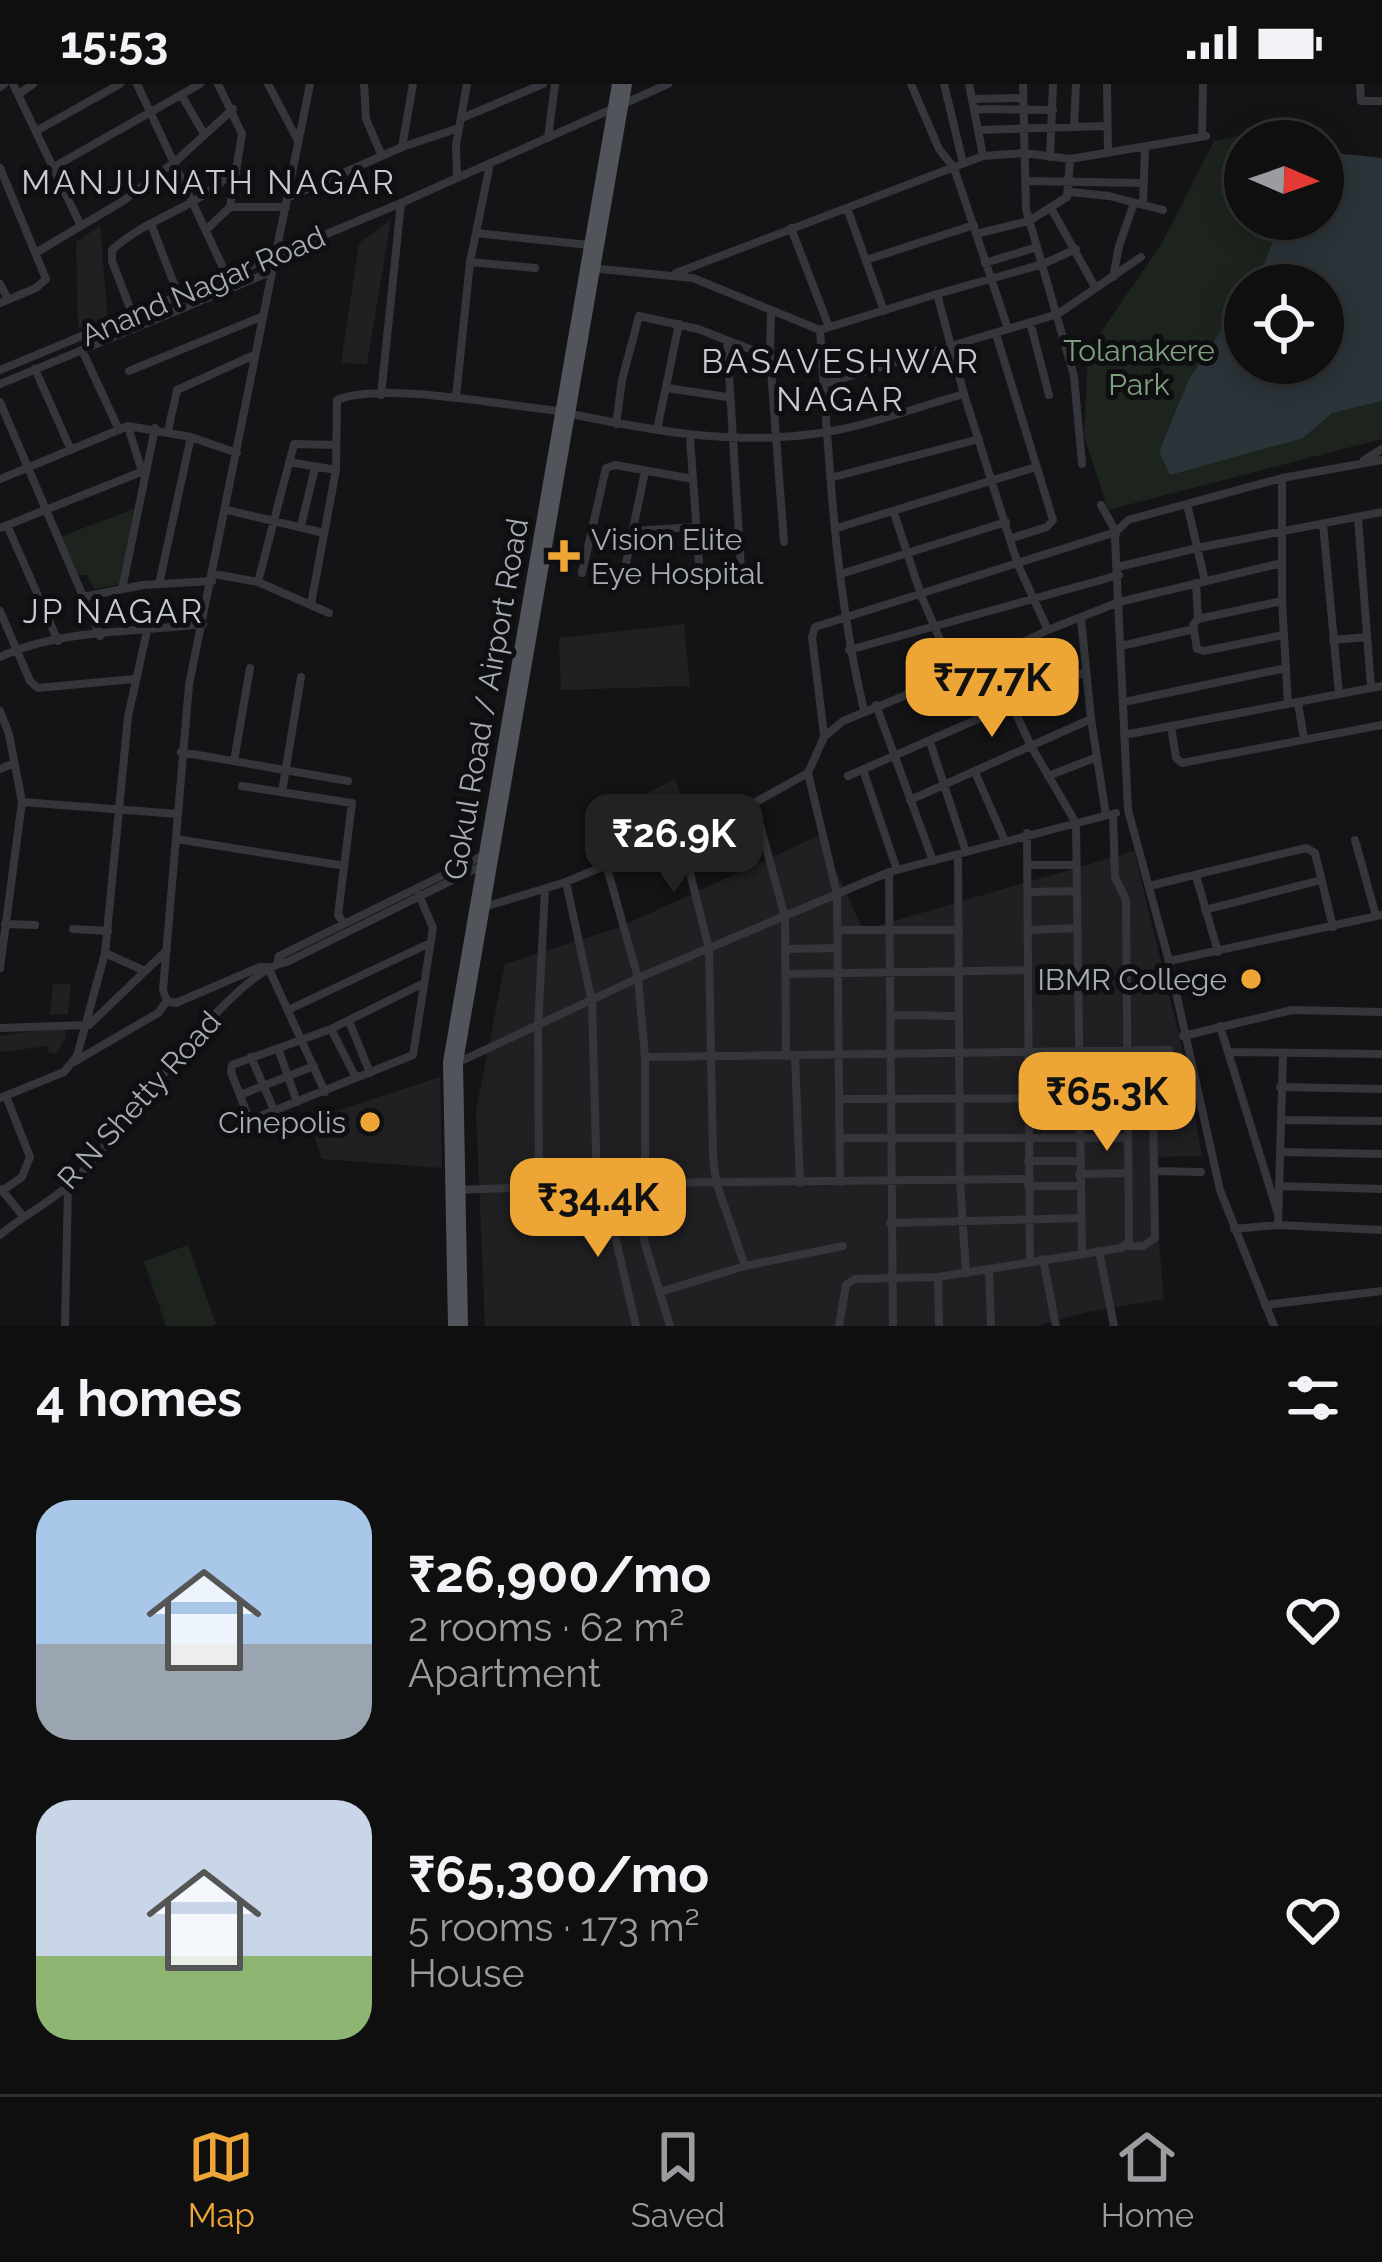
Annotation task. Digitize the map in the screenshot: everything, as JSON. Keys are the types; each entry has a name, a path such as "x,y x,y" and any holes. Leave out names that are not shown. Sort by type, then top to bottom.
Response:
{"main road":[{"name":"Gokul Road / Airport Road","path":"453,1326 458,1062 487,859 618,108 617,84"},
{"path":"618,108 627,84"},
{"name":"Gokul Road / Airport Road","path":"590,268 589,245 618,108"},
{"name":"Gokul Road / Airport Road","path":"463,1326 448,1062 479,909"}],"street":[{"path":"19,94 34,84"},
{"path":"38,130 120,84"},
{"path":"136,84 226,274"},
{"path":"52,168 200,84"},
{"path":"207,230 230,207 242,134 218,84"},
{"path":"268,84 298,140"},
{"path":"167,1001 163,990 188,685 310,84"},
{"path":"364,84 366,118 382,156"},
{"path":"402,147 413,84"},
{"path":"457,176 467,84"},
{"path":"230,207 287,202 543,84"},
{"path":"548,139 556,84"},
{"name":"Anand Nagar Road","path":"0,370 401,203 668,84"},
{"path":"911,84 939,149 959,165"},
{"path":"944,84 975,230 1008,329"},
{"path":"969,84 983,156"},
{"path":"1023,84 1029,221 1074,376 1082,464"},
{"path":"1050,157 1053,84"},
{"path":"1074,127 1076,84"},
{"path":"1107,84 1108,153"},
{"path":"675,273 983,156 1024,152 1070,159 1204,136 1203,84"},
{"path":"1360,84 1361,101 1382,101"},
{"path":"6,85 19,94 81,226"},
{"path":"182,96 205,134"},
{"path":"973,104 1023,104 1052,110"},
{"path":"38,252 123,201 233,110"},
{"path":"978,130 1106,126"},
{"path":"1113,279 1118,246 1139,204 1145,146"},
{"path":"1070,159 1070,188"},
{"path":"456,398 470,262 490,164"},
{"path":"0,168 46,273 43,284 4,301 0,284"},
{"path":"134,316 112,250 151,224 196,203 236,168"},
{"path":"1026,181 1163,209"},
{"path":"866,260 975,230 1029,221 1051,208 1070,188 1144,183"},
{"path":"381,395 401,203"},
{"path":"847,208 884,311"},
{"path":"1051,208 1095,287"},
{"path":"151,224 178,294"},
{"path":"791,228 824,329 825,433 844,616 864,710"},
{"path":"476,233 589,245"},
{"path":"985,262 1036,247"},
{"path":"590,268 675,273 824,329 1043,264 1076,249"},
{"path":"824,384 1058,314 1141,256"},
{"path":"470,262 535,268"},
{"path":"0,384 271,272"},
{"path":"938,294 1018,565 1048,630"},
{"path":"771,310 770,357 784,542"},
{"path":"616,424 636,320 644,315 770,357"},
{"path":"129,371 262,317"},
{"path":"1030,322 1049,395"},
{"path":"657,430 679,324"},
{"path":"995,334 1053,520 1047,527 1012,538"},
{"path":"727,341 741,569"},
{"path":"82,350 144,471"},
{"path":"168,431 177,390 255,354"},
{"path":"35,369 72,450"},
{"path":"668,388 728,397"},
{"path":"311,604 336,470 337,400 381,395 456,398 566,412 690,437 776,439 825,433 964,394"},
{"path":"0,402 100,636"},
{"path":"0,479 123,428 155,428 237,453"},
{"path":"122,589 155,428"},
{"path":"159,584 191,436"},
{"path":"690,437 700,578"},
{"path":"830,478 979,439"},
{"path":"259,582 298,442 336,445"},
{"path":"1363,461 1382,449"},
{"path":"824,737 812,630 1116,532 1128,520 1282,478 1382,460"},
{"path":"289,462 336,470"},
{"path":"302,526 315,467"},
{"path":"582,573 606,467 692,479"},
{"path":"836,529 1036,467"},
{"path":"58,641 4,526 144,471"},
{"path":"624,573 645,471"},
{"path":"1282,478 1283,635 1293,703 1304,739"},
{"path":"1187,504 1200,582 1197,649 1283,635"},
{"path":"1101,505 1116,532 1129,810 1169,961 1207,1143 1234,1228 1274,1326"},
{"path":"226,510 324,533"},
{"path":"850,650 935,629 1197,548 1382,512"},
{"path":"894,513 921,595 955,675"},
{"path":"1124,735 1377,686 1367,638 1358,518"},
{"path":"841,574 1006,522"},
{"path":"1323,524 1339,694"},
{"path":"633,531 695,527"},
{"path":"479,909 566,882 754,803 808,773 832,728 1048,630 1119,602 1282,563"},
{"path":"83,597 213,578 259,582 329,613"},
{"path":"1121,646 1282,601"},
{"path":"1,613 30,681 43,689 134,679"},
{"path":"1081,618 1090,719 1110,814 1115,881 1126,900 1127,1246"},
{"path":"0,658 17,649 58,641 203,624"},
{"path":"74,1062 105,952 134,679 147,631"},
{"path":"1334,640 1367,638"},
{"path":"990,658 1030,746 1076,823 1082,1253"},
{"path":"233,761 250,668"},
{"path":"1124,702 1286,668"},
{"path":"848,776 1084,672"},
{"path":"282,792 301,677"},
{"path":"876,705 933,861"},
{"path":"0,711 22,802 0,962"},
{"path":"910,800 1090,719"},
{"path":"1171,727 1175,758 1182,763 1382,725"},
{"path":"930,742 962,854 959,1138 966,1273"},
{"path":"181,752 348,781"},
{"path":"1048,776 1096,757"},
{"path":"0,769 14,764"},
{"path":"863,770 893,871 889,1180 893,1326"},
{"path":"975,772 1005,841"},
{"path":"808,773 837,894 840,1182"},
{"path":"242,786 352,803 338,915 346,926"},
{"path":"22,802 178,814"},
{"path":"754,803 785,917 800,1183"},
{"path":"458,1062 638,979 893,871 1129,810"},
{"path":"680,833 709,949 716,1182 746,1266"},
{"path":"1028,833 1030,1261"},
{"path":"176,839 339,865"},
{"path":"1169,961 1379,915 1355,840"},
{"path":"1149,886 1306,848 1315,854 1333,927"},
{"name":"R N Shetty Road","path":"0,1235 68,1186 220,1010 279,956 487,859"},
{"path":"606,864 638,979 646,1058 645,1184"},
{"path":"1029,865 1076,865"},
{"path":"0,873 13,875"},
{"path":"1196,876 1218,952"},
{"path":"1205,910 1322,880"},
{"path":"566,882 592,1002 600,1185 636,1326"},
{"path":"539,1187 538,1027 545,888"},
{"path":"423,890 432,923 431,942 413,1055 250,1119 230,1068 331,1029 424,983"},
{"path":"1029,892 1076,891"},
{"path":"3,929 35,926"},
{"path":"73,928 108,931"},
{"path":"1030,930 1076,928"},
{"path":"838,930 959,930"},
{"path":"287,1010 431,942"},
{"path":"786,949 838,948"},
{"path":"0,1028 86,1027 166,951"},
{"path":"105,952 145,971"},
{"path":"23,1216 1,1189 22,1177 30,1156 3,1097 64,1072 158,1013 167,1001 189,999 272,965 325,1092"},
{"path":"786,974 1027,970"},
{"path":"1183,1036 1292,1010 1382,1012"},
{"path":"890,1015 958,1016"},
{"path":"349,1021 370,1073"},
{"path":"1220,1026 1278,1214"},
{"path":"331,1029 356,1078"},
{"path":"278,1048 297,1102"},
{"path":"839,1326 850,1281 966,1273 1143,1246 1155,1238 1152,1050"},
{"path":"646,1058 1169,1050"},
{"path":"1228,1052 1382,1054"},
{"path":"1278,1225 1283,1054"},
{"path":"251,1057 274,1111"},
{"path":"240,1095 314,1066"},
{"path":"1280,1087 1382,1089"},
{"path":"839,1099 1128,1098"},
{"path":"1153,1102 1185,1104"},
{"path":"1028,1120 1079,1121"},
{"path":"1281,1120 1382,1121"},
{"path":"840,1138 1128,1138"},
{"path":"1281,1152 1382,1154"},
{"path":"1028,1161 1079,1161"},
{"path":"1154,1171 1201,1172"},
{"path":"1079,1174 1129,1173"},
{"path":"455,1190 889,1180 1079,1186"},
{"path":"633,1183 670,1326"},
{"path":"65,1326 68,1186"},
{"path":"1280,1186 1382,1190"},
{"path":"890,1223 1080,1218"},
{"path":"1234,1228 1278,1225 1382,1231"},
{"path":"660,1292 746,1266 843,1246"},
{"path":"1099,1251 1114,1326"},
{"path":"1043,1259 1056,1326"},
{"path":"988,1269 991,1326"},
{"path":"938,1276 939,1326"},
{"path":"1265,1305 1382,1291"}],"shaded area":[{"path":"1344,154 1382,158 1382,401 1332,413 1303,438 1170,475 1159,451 1189,379 1224,326 1224,384 1344,384 1344,264 1264,264 1273,240 1344,240"},
{"path":"391,220 367,364 341,363 359,243"},
{"path":"100,226 108,322 78,328 76,242"},
{"path":"684,624 690,686 561,690 559,638"},
{"path":"675,779 687,814 662,836 612,857 592,821"},
{"path":"820,835 863,930 1134,851 1185,1060 1202,1156 1159,1157 1157,1222 1164,1299 1036,1326 485,1326 476,1110 505,964 620,927"},
{"path":"53,984 71,984 68,1014 50,1015"},
{"path":"64,1026 66,1036 56,1054 47,1052 48,1046 0,1052 0,1036"},
{"path":"440,1077 442,1168 322,1159 309,1120"}],"green space":[{"name":"Tolanakere Park","path":"1224,139 1224,240 1273,240 1264,264 1224,264 1224,326 1189,379 1159,451 1303,438 1332,413 1382,401 1382,439 1108,510 1084,436 1088,351 1162,243 1214,141"},
{"path":"134,509 119,584 94,589 87,575 74,575 62,536"},
{"path":"188,1245 216,1324 166,1326 144,1261"}],"place":[{"name":"Vision Elite Eye Hospital","path":"564,556"},
{"name":"IBMR College","path":"1251,979"},
{"name":"Cinepolis","path":"370,1122"}],"district":[{"name":"MANJUNATH NAGAR","path":"209,182"},
{"name":"BASAVESHWAR NAGAR","path":"841,380"},
{"name":"JP NAGAR","path":"114,611"}]}
